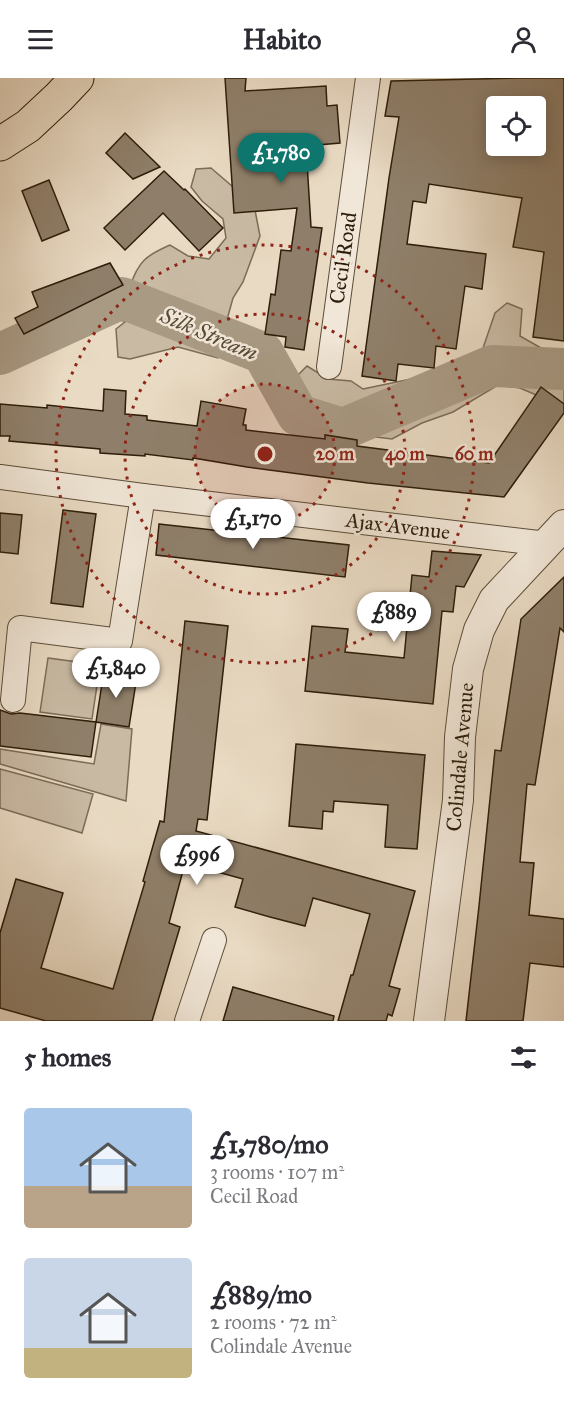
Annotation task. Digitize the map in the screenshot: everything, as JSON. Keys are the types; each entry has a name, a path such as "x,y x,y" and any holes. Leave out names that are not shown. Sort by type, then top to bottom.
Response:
{"main road":[{"path":"0,144 28,126 78,78"}],"street":[{"name":"Cecil Road","path":"329,368 368,78"},
{"name":"Ajax Avenue","path":"0,477 143,496 555,534"},
{"path":"13,700 20,628 120,641 143,496"},
{"name":"Colindale Avenue","path":"429,1021 458,800 460,737 468,669 479,630 494,600 555,534"},
{"path":"187,1021 214,940"}],"shaded area":[{"path":"211,168 254,205 260,236 243,282 233,298 228,316 225,347 218,358 178,347 130,359 118,357 116,329 126,321 99,319 0,371 0,334 12,338 25,338 130,287 136,271 144,260 170,245 188,256 209,259 226,238 223,219 202,201 191,187 196,169"},
{"path":"507,303 522,309 520,336 541,348 564,352 564,407 520,388 498,385 453,412 422,423 392,439 328,431 299,397 297,376 307,366 328,379 351,381 363,389 440,373 482,351 495,313"},
{"path":"48,658 100,665 92,719 40,712"},
{"path":"101,724 132,729 126,801 0,764 0,749 94,764"},
{"path":"0,769 93,794 82,833 0,808"}],"building":[{"path":"225,78 246,78 245,91 326,86 327,106 337,105 340,143 306,146 311,227 322,228 304,350 285,347 286,337 265,334 271,294 275,295 281,250 291,251 297,208 234,213"},
{"path":"564,78 564,341 533,337 544,252 513,247 522,198 429,184 426,203 413,201 407,244 486,254 482,289 465,286 456,349 436,346 434,368 398,364 396,381 362,376 399,117 385,116 391,81"},
{"path":"125,133 160,167 133,179 106,153"},
{"path":"164,171 223,228 199,251 163,213 125,250 104,228"},
{"path":"49,180 69,230 42,241 22,191"},
{"path":"110,263 123,285 24,334 15,318 38,307 32,292"},
{"path":"541,387 564,404 564,413 504,497 368,483 193,458 193,460 145,454 145,456 100,453 100,449 9,441 10,436 0,436 0,404 47,408 47,405 103,411 104,389 126,391 125,414 147,416 147,420 197,426 201,401 246,409 243,425 246,425 246,430 325,439 325,435 357,440 357,446 489,463"},
{"path":"63,510 96,514 83,607 51,603"},
{"path":"0,513 22,515 18,554 0,552"},
{"path":"159,524 349,545 345,577 156,555"},
{"path":"432,551 481,555 464,587 456,586 453,612 442,611 433,704 305,691 312,626 348,629 345,652 404,658 412,575 429,577"},
{"path":"564,577 564,632 560,628 535,785 527,784 520,862 534,863 529,915 564,919 564,967 530,963 523,1021 466,1021 495,750 501,751 521,619"},
{"path":"185,621 228,626 207,820 198,819 196,831 415,891 389,986 400,989 392,1016 388,1014 386,1021 338,1021 370,914 313,898 305,926 270,917 235,907 243,879 185,863 169,923 180,927 152,1021 46,1021 0,1008 0,933 16,879 63,893 41,968 113,989 145,882 143,881 160,821 164,822"},
{"path":"104,671 137,676 129,727 96,722"},
{"path":"0,710 11,714 20,713 96,722 91,757 0,746"},
{"path":"296,744 425,755 417,849 385,847 388,805 334,801 333,812 323,811 322,829 289,826"},
{"path":"233,987 334,1016 333,1021 223,1021"}],"waterway":[{"name":"Silk Stream","path":"0,354 122,298 263,353 298,415 343,429 492,366 564,369"}]}
